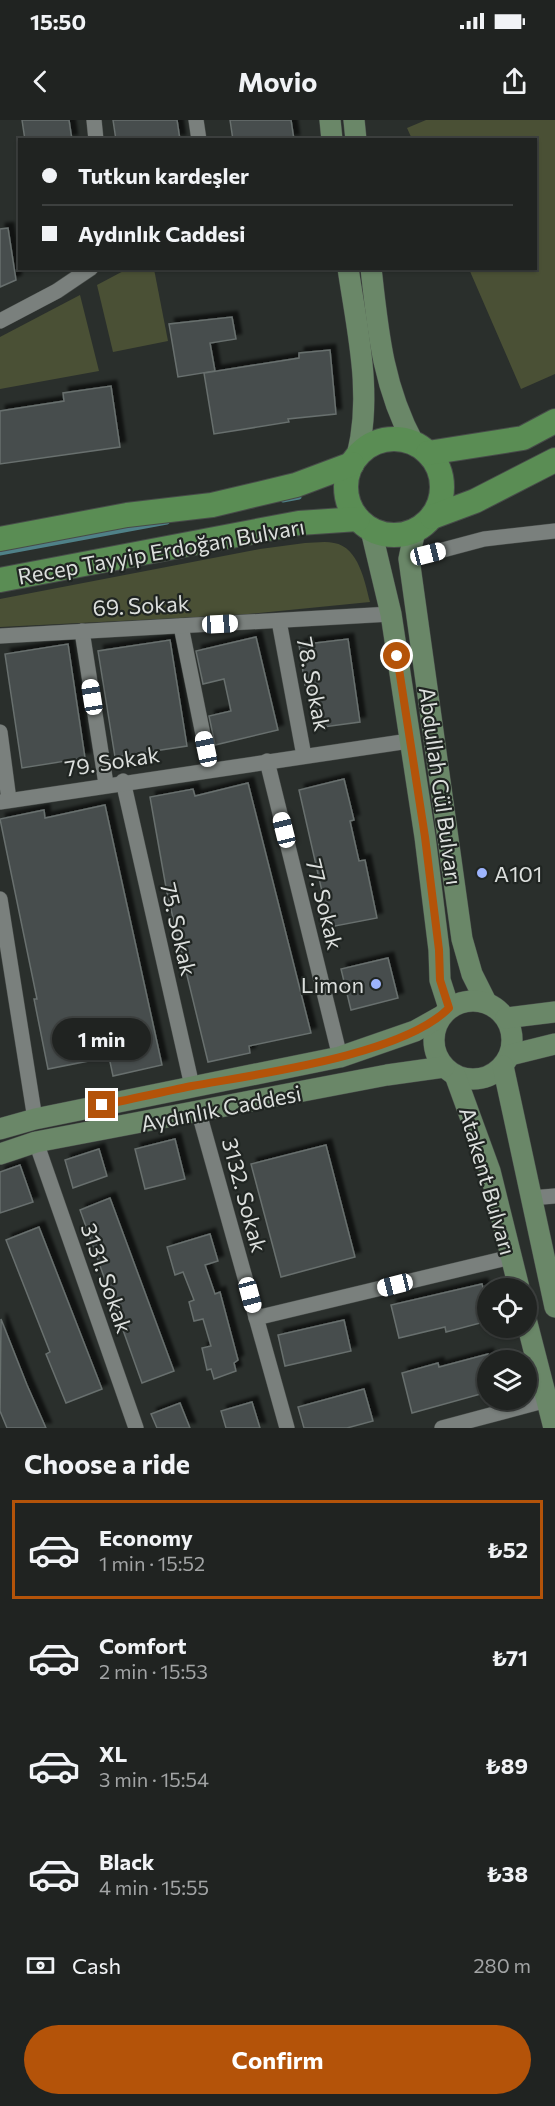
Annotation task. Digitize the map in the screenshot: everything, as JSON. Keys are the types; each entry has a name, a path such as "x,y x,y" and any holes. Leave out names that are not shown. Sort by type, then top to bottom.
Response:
{"main road":[{"path":"330,120 332,138"},
{"path":"354,120 356,138"},
{"path":"348,270 364,376 363,435 348,474 346,494 365,524 393,535 475,501 555,460"},
{"path":"371,270 382,364 402,421 437,466 442,487 438,508 424,524"},
{"path":"354,460 374,444 383,440 404,440 421,448 523,438 555,421"},
{"name":"Recep Tayyip Erdoğan Bulvarı","path":"0,539 127,515 212,505 296,485 354,460"},
{"name":"Recep Tayyip Erdoğan Bulvarı","path":"0,580 299,523 365,524"},
{"name":"Abdullah Gül Bulvarı","path":"365,524 391,614 426,848 444,1012"},
{"name":"Abdullah Gül Bulvarı","path":"424,524 409,559 462,939 472,974 486,1002"},
{"path":"506,1061 512,1036 506,1018 486,1002 467,1001 444,1012 434,1029 433,1043 436,1056 450,1071 467,1079 480,1079 506,1061 555,1044"},
{"name":"Aydınlık Caddesi","path":"0,1129 35,1119 340,1057 415,1031 444,1012"},
{"path":"506,1018 555,1012"},
{"name":"Atakent Bulvarı","path":"506,1061 531,1198 555,1307"},
{"name":"Aydınlık Caddesi","path":"0,1154 36,1142 199,1113 387,1075 450,1071"},
{"name":"Atakent Bulvarı","path":"450,1071 490,1171 516,1278"},
{"path":"531,1338 554,1428"}],"street":[{"path":"94,120 96,138"},
{"path":"196,120 199,138"},
{"path":"0,321 57,291 88,270"},
{"path":"409,559 484,539 555,531"},
{"name":"69. Sokak","path":"0,636 391,614"},
{"name":"78. Sokak","path":"279,621 304,756"},
{"path":"181,626 210,769"},
{"path":"82,631 106,784"},
{"path":"0,732 4,801"},
{"name":"79. Sokak","path":"4,801 123,781 409,741"},
{"name":"77. Sokak","path":"267,761 340,1057"},
{"name":"75. Sokak","path":"123,781 192,1086"},
{"path":"0,898 35,1119"},
{"name":"3132. Sokak","path":"199,1113 287,1428"},
{"name":"3131. Sokak","path":"36,1142 136,1428"},
{"path":"531,1198 555,1196"},
{"path":"256,1318 511,1257"},
{"path":"442,1428 547,1400"}],"green space":[{"path":"426,120 555,120 555,374 521,389 469,270 537,270 537,138 412,138 407,128"},
{"path":"125,270 154,270 168,341 113,352 97,285"},
{"path":"80,295 99,371 0,389 0,337"},
{"path":"305,543 334,543 349,551 360,567 370,602 239,615 0,627 0,599 260,549"}],"building":[{"path":"22,120 69,120 72,138 25,138"},
{"path":"113,120 177,120 180,138 116,138"},
{"path":"230,120 291,120 294,138 233,138"},
{"path":"8,228 16,280 0,287 0,229"},
{"path":"232,317 236,339 210,343 215,371 178,377 169,324"},
{"path":"330,350 336,414 288,419 289,422 214,434 204,373 299,358 299,353"},
{"path":"111,386 120,447 0,464 0,411 64,401 63,393"},
{"path":"256,637 278,730 215,745 209,716 231,711 224,679 203,684 196,651"},
{"path":"348,639 360,722 316,728 310,684 305,685 299,645"},
{"path":"170,640 187,746 115,757 98,651"},
{"path":"68,644 85,758 22,768 5,654"},
{"path":"344,779 354,820 350,821 359,861 365,860 377,918 330,927 299,790"},
{"path":"248,783 311,1033 249,1046 250,1053 208,1062 167,893 150,797 193,789 195,796"},
{"path":"105,805 162,1065 113,1076 109,1057 48,1069 34,999 37,999 0,819 44,810 45,818"},
{"path":"388,958 398,998 351,1010 341,969"},
{"path":"175,1139 185,1179 145,1189 135,1149"},
{"path":"326,1145 355,1257 281,1277 251,1164"},
{"path":"99,1149 107,1176 73,1188 65,1160"},
{"path":"20,1165 33,1202 0,1213 0,1172"},
{"path":"110,1198 174,1371 142,1383 80,1210"},
{"path":"39,1227 102,1389 66,1403 46,1354 50,1352 6,1240"},
{"path":"210,1234 218,1261 205,1265 215,1294 220,1292 238,1360 234,1363 236,1371 214,1379 211,1369 207,1370 202,1348 211,1346 203,1319 194,1321 189,1302 194,1300 183,1272 175,1275 167,1247"},
{"path":"477,1285 477,1324 446,1332 445,1327 399,1338 391,1305"},
{"path":"1,1319 46,1428 7,1428 0,1411"},
{"path":"344,1320 351,1351 285,1366 278,1335"},
{"path":"477,1357 477,1395 412,1413 402,1373 438,1363 439,1367"},
{"path":"364,1389 373,1421 347,1428 304,1428 298,1407"},
{"path":"252,1402 260,1428 226,1428 221,1411"},
{"path":"180,1403 190,1428 157,1428 151,1414"}],"waterway":[{"path":"283,500 299,497"},
{"path":"0,553 167,522"}],"place":[{"name":"A101","path":"482,873"},
{"name":"Limon","path":"376,984"}],"route":[{"path":"102,1105 340,1057 415,1031 440,1017 449,1008 440,980 439,950 425,837 397,656"}]}
